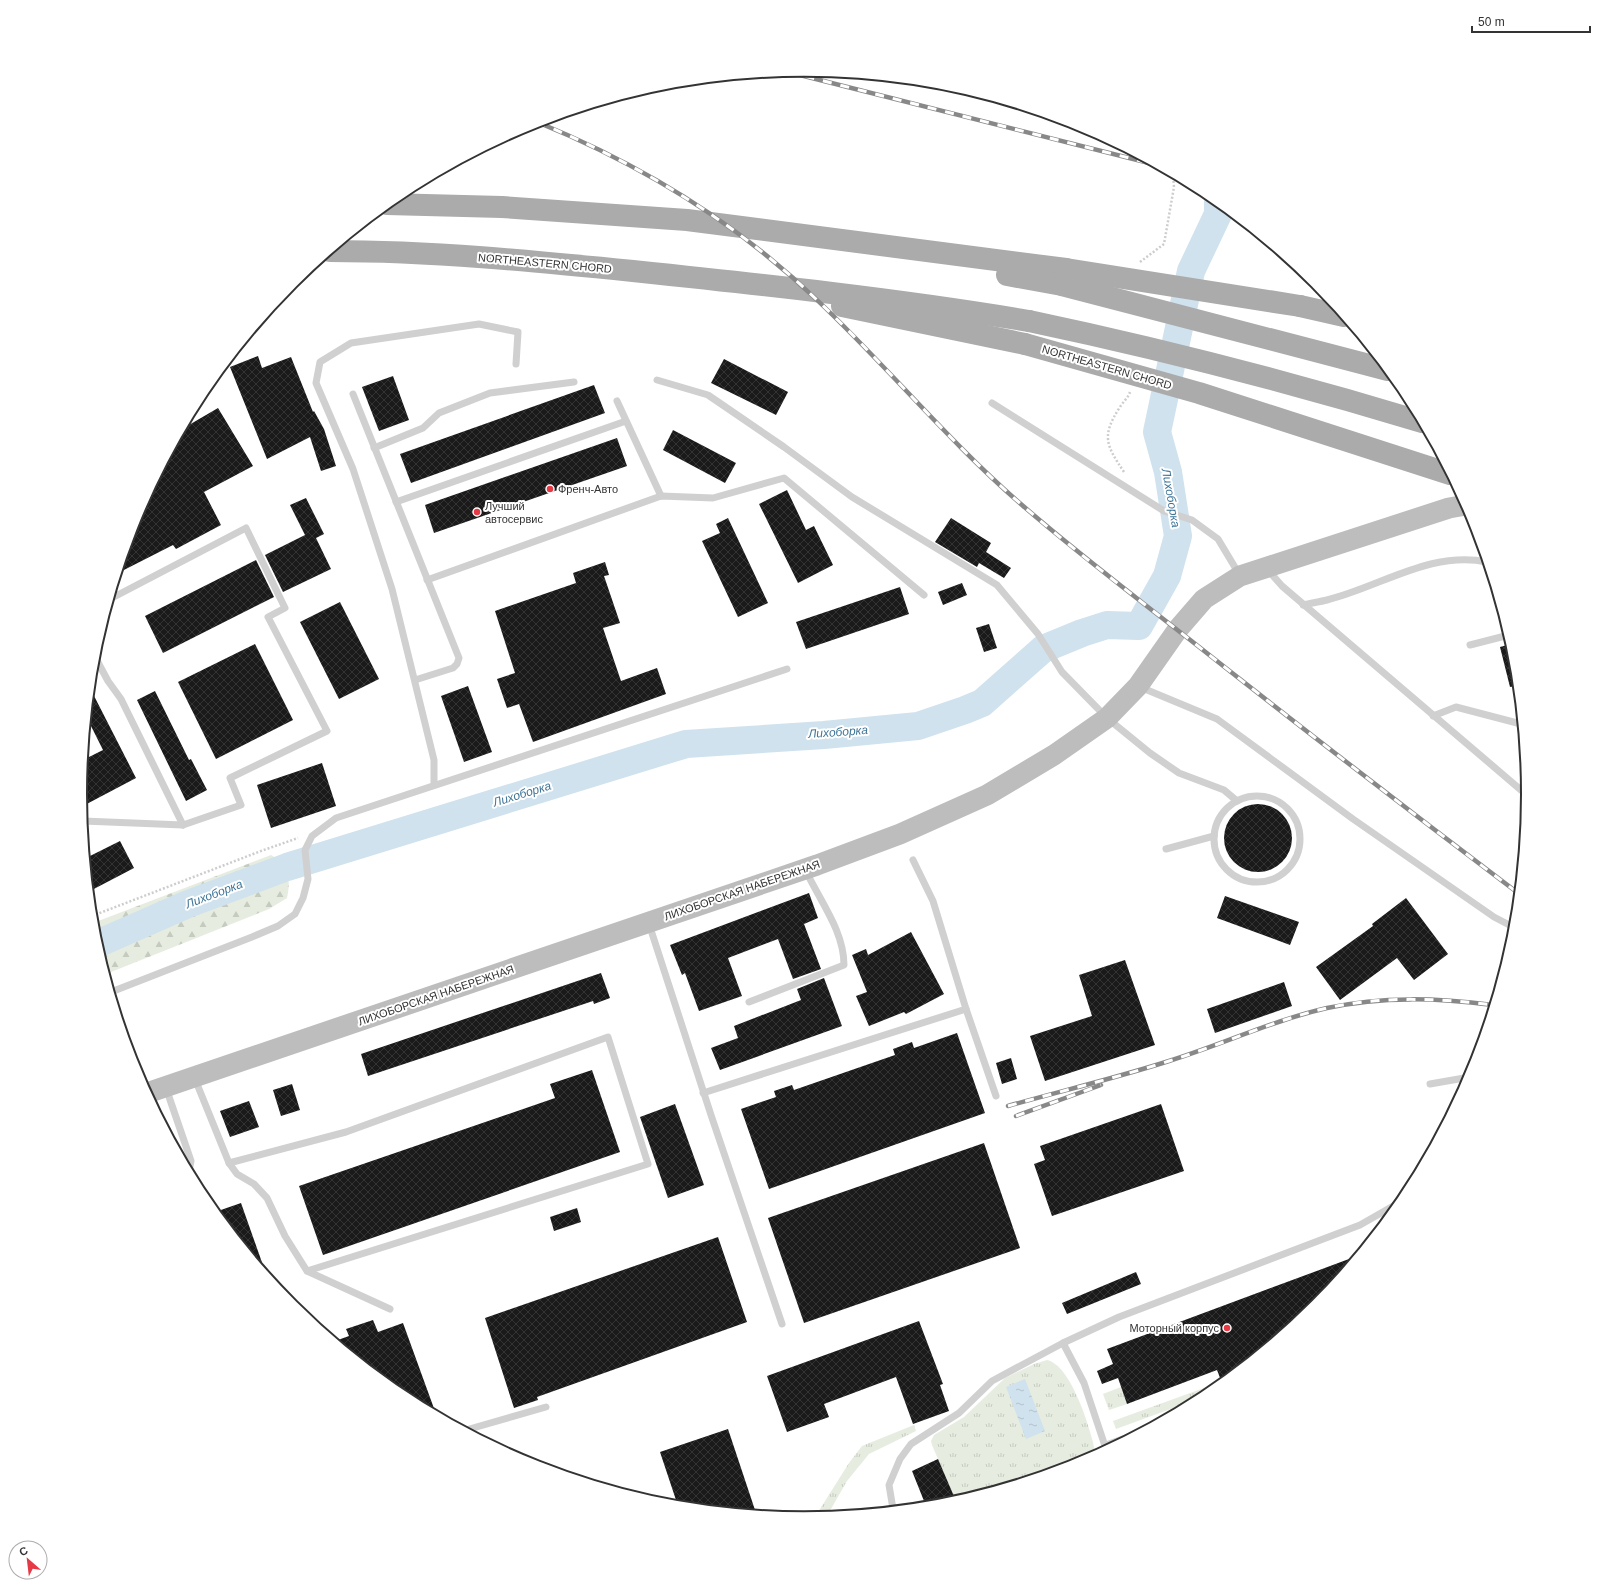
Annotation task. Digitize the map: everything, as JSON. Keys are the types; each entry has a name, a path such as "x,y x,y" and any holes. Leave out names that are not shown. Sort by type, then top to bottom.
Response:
{"main road":[{"path":"397,204 502,207 680,220 784,233 1064,277 1300,306 1337,314"},
{"name":"NORTHEASTERN CHORD","path":"337,250 512,259 758,284 928,304 1029,321 1133,343 1323,392 1415,420"},
{"path":"1064,277 1380,368"},
{"name":"NORTHEASTERN CHORD","path":"758,284 860,311 1025,344 1198,393 1444,472"}],"street":[{"name":"ЛИХОБОРСКАЯ НАБЕРЕЖНАЯ","path":"156,1090 805,869 900,834 987,795 1054,755 1107,718 1138,686 1178,629 1204,599 1240,576 1265,566 1449,508 1460,506"}],"lane":[{"path":"434,785 434,760 392,590 355,477 316,383 320,362 351,343 479,324 518,332 516,364"},
{"path":"657,380 708,395 784,447 852,497 997,585 1038,634 1062,672 1107,718 1150,753 1179,773 1224,790 1237,801"},
{"path":"374,448 423,428 439,413 490,393 574,382"},
{"path":"353,394 459,658 457,664 453,668 414,680"},
{"path":"617,401 661,496"},
{"path":"992,403 1164,511 1192,520 1218,538 1240,576"},
{"path":"396,502 626,421"},
{"path":"427,580 661,496 713,498 784,478 924,595"},
{"path":"88,821 183,825 241,805 230,778 327,731 268,617 285,608 246,528 115,597"},
{"path":"1303,604 1328,600 1442,561 1472,559 1482,561"},
{"path":"1265,566 1282,586 1521,790"},
{"path":"1470,645 1503,636"},
{"path":"99,665 108,681 121,698 183,825"},
{"path":"114,991 278,926 295,914 303,898 308,879 305,850 312,836 336,818 787,669"},
{"path":"1138,686 1217,719 1353,819 1494,917 1509,925"},
{"path":"1433,716 1456,707 1517,723"},
{"path":"1252,796 1268,797 1283,804 1294,816 1300,831 1299,847 1294,862 1282,874 1268,881 1252,882 1236,877 1224,866 1216,852 1214,836 1218,822 1225,810 1237,801 1252,796"},
{"path":"1166,849 1214,836"},
{"path":"913,860 933,901 966,1009 996,1096"},
{"path":"749,1002 844,965 844,954 840,936 805,869"},
{"path":"648,922 703,1093 782,1324"},
{"path":"703,1093 966,1009"},
{"path":"229,1163 346,1132 608,1037 648,1164 307,1271"},
{"path":"194,1077 229,1163 237,1174 254,1184 267,1198 285,1236 307,1271 390,1309"},
{"path":"1430,1084 1461,1079"},
{"path":"156,1090 192,1161 191,1165"},
{"path":"892,1505 889,1485 900,1459 911,1444 959,1413 992,1381 1063,1343 1134,1311 1360,1225 1388,1209"},
{"path":"1063,1343 1084,1383 1105,1444"},
{"path":"471,1429 546,1407"}],"path":[{"path":"98,914 292,839 312,836"}],"green space":[{"path":"271,855 282,863 287,873 289,885 287,898 269,909 109,973 99,921"},
{"path":"1047,1360 1055,1364 1063,1372 1077,1395 1087,1421 1094,1449 1034,1473 990,1487 953,1495 932,1445 931,1441 934,1435 964,1417 1005,1378 1034,1364"},
{"path":"1121,1387 1127,1404 1109,1410 1103,1394"},
{"path":"1206,1387 1173,1408 1116,1429 1113,1421"},
{"path":"914,1425 916,1431 869,1454 847,1481 831,1510 819,1510 849,1463 862,1446"}],"water":[{"path":"1025,1379 1045,1431 1026,1439 1006,1387"}],"building":[{"path":"258,356 262,368 291,357 313,412 314,411 324,429 336,466 321,471 310,437 267,459 230,367"},
{"path":"724,359 788,392 776,415 711,383"},
{"path":"393,376 409,420 379,431 362,387"},
{"path":"594,385 605,413 411,483 400,454"},
{"path":"218,408 253,466 204,492 221,525 176,549 173,545 123,570 142,520 161,477 190,424"},
{"path":"673,430 736,463 725,483 663,450"},
{"path":"617,438 627,466 434,533 425,505"},
{"path":"787,490 806,530 814,526 833,565 798,583 759,504"},
{"path":"306,498 324,534 316,538 331,569 283,592 265,555 305,535 290,505"},
{"path":"728,518 768,603 738,617 702,541 720,533 716,524"},
{"path":"951,518 991,543 986,552 1011,568 1004,578 979,563 977,567 935,542"},
{"path":"256,560 274,597 163,653 145,616"},
{"path":"605,562 609,575 604,576 620,623 603,628 621,681 657,668 666,694 533,742 519,704 507,708 497,679 515,673 495,611 576,583 573,573"},
{"path":"962,583 967,595 943,605 938,592"},
{"path":"900,587 909,614 806,649 796,622"},
{"path":"340,602 379,679 339,699 300,622"},
{"path":"989,624 997,648 984,652 976,628"},
{"path":"255,644 293,720 216,759 178,682"},
{"path":"1505,646 1513,687 1510,687 1500,647"},
{"path":"468,686 492,752 464,762 441,696"},
{"path":"155,691 189,760 191,759 207,790 186,801 137,700"},
{"path":"94,695 136,778 87,804 89,757 103,750 91,726"},
{"path":"322,763 336,806 271,828 257,785"},
{"path":"1258,804 1271,807 1282,814 1289,825 1292,838 1289,851 1282,862 1271,869 1258,872 1245,869 1234,862 1227,851 1224,838 1227,825 1234,814 1245,807"},
{"path":"120,841 134,868 93,889 90,856"},
{"path":"809,893 818,918 804,924 821,969 793,979 778,939 728,958 742,996 699,1011 685,973 682,975 670,945"},
{"path":"1225,896 1299,922 1290,945 1217,918"},
{"path":"1406,898 1448,954 1414,980 1397,958 1340,1000 1316,967 1373,926 1372,924"},
{"path":"911,932 944,994 906,1014 904,1012 869,1026 856,996 867,992 852,955 866,949 868,955"},
{"path":"1125,960 1155,1045 1045,1081 1030,1036 1092,1016 1079,975"},
{"path":"601,973 610,998 594,1004 593,1001 368,1076 361,1054"},
{"path":"824,978 842,1026 720,1070 711,1048 738,1038 734,1026 801,1000 797,989"},
{"path":"1284,982 1292,1006 1215,1033 1207,1009"},
{"path":"957,1033 985,1113 769,1189 741,1109 776,1097 774,1091 792,1085 794,1090 895,1055 893,1049 912,1042 914,1048"},
{"path":"1011,1058 1017,1079 1002,1084 996,1063"},
{"path":"592,1070 620,1152 323,1255 299,1186 555,1098 550,1084"},
{"path":"292,1084 300,1110 281,1116 273,1090"},
{"path":"249,1101 259,1127 230,1137 220,1111"},
{"path":"675,1104 704,1185 668,1198 640,1117"},
{"path":"1161,1104 1184,1171 1052,1216 1034,1164 1045,1160 1040,1146"},
{"path":"984,1143 1020,1248 804,1323 768,1218"},
{"path":"241,1203 262,1264 235,1230 221,1210"},
{"path":"577,1208 581,1222 554,1231 550,1217"},
{"path":"718,1237 747,1322 537,1397 538,1400 514,1408 485,1318"},
{"name":"Моторный корпус","path":"1350,1259 1311,1301 1277,1333 1220,1377 1217,1370 1127,1404 1118,1378 1102,1384 1097,1371 1113,1364 1107,1349"},
{"path":"1136,1272 1141,1284 1067,1314 1062,1303"},
{"path":"373,1320 378,1332 403,1323 434,1408 368,1363 339,1340 349,1336 346,1329"},
{"path":"919,1321 943,1384 940,1385 949,1411 913,1424 896,1377 824,1404 829,1417 787,1432 767,1376"},
{"path":"728,1429 755,1509 710,1505 676,1499 660,1452"},
{"path":"938,1459 953,1495 924,1501 912,1471"}],"waterway":[{"name":"Лихоборка","path":"103,942 188,904 287,867 686,744 824,735 918,726 982,703 1043,649 1082,633 1107,625 1139,626 1167,576 1178,536 1168,472 1157,432 1191,271 1218,214 1218,209"}],"railway":[{"path":"809,77 1138,160"},
{"path":"546,126 650,176 686,198 754,246 817,300 969,456 1042,522 1394,799 1515,890"},
{"path":"1008,1106 1109,1079 1189,1055 1287,1019 1327,1008 1369,1001 1410,999 1489,1005"},
{"path":"1016,1116 1101,1085"}],"place":[{"name":"Френч-Авто","path":"550,489"},
{"name":"Лучший автосервис","path":"477,512"},
{"name":"Моторный корпус","path":"1227,1328"}]}
